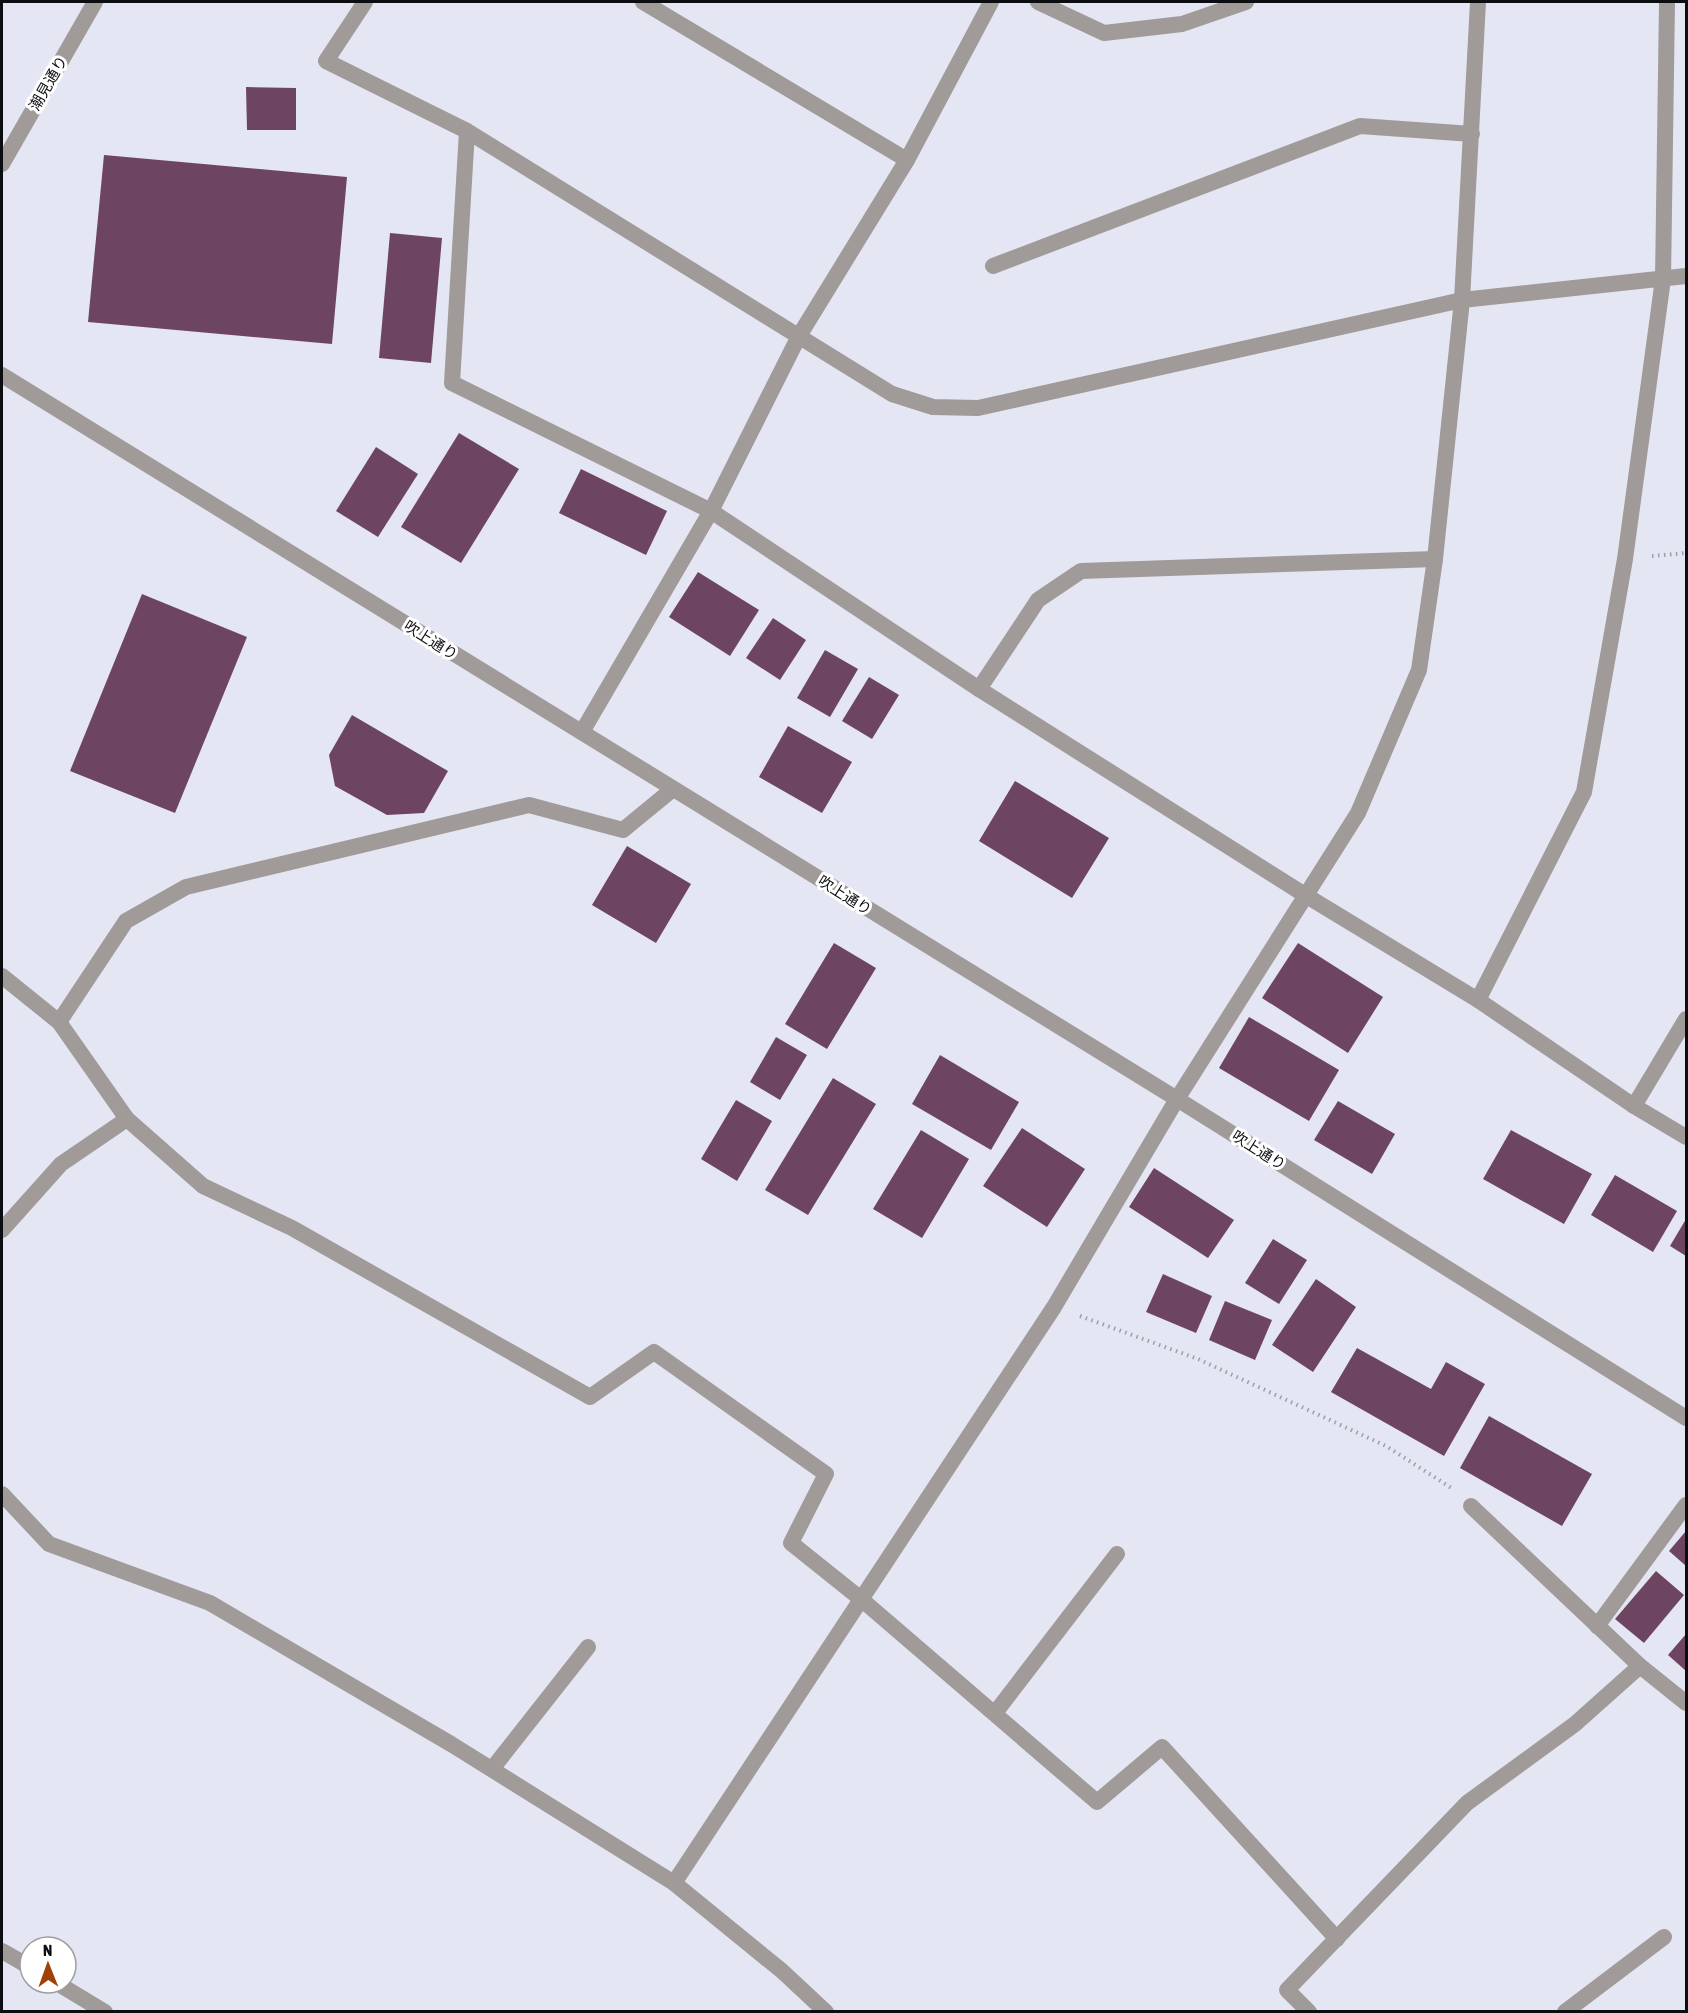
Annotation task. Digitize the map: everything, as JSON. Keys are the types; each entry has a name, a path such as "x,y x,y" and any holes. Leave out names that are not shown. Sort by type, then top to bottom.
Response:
{"street":[{"name":"潮見通り","path":"2,164 95,2"},
{"path":"365,2 326,61 468,131 892,394 933,407 978,408 1462,300 1686,276"},
{"path":"643,2 907,160"},
{"path":"582,732 711,511 799,336 907,160 991,2"},
{"path":"1038,2 1104,33 1182,24 1246,2"},
{"path":"674,1883 1054,1307 1177,1099 1358,813 1419,670 1435,559 1462,300 1478,2"},
{"path":"1478,1000 1584,792 1625,559 1663,279 1667,2"},
{"path":"993,266 1360,126 1472,134"},
{"path":"468,131 452,383 711,511 979,689 1305,895 1478,1000 1634,1106 1686,1137"},
{"name":"吹上通り","path":"2,375 1177,1099 1686,1418"},
{"path":"979,689 1038,600 1081,571 1435,559"},
{"path":"59,1022 126,921 186,887 529,805 623,830 673,789"},
{"path":"2,976 59,1022 127,1119 203,1186 292,1228 590,1397 654,1352 826,1474 791,1543 861,1599 1097,1802 1162,1747 1337,1939"},
{"path":"1634,1106 1686,1018"},
{"path":"2,1230 61,1164 127,1119"},
{"path":"2,1494 49,1544 210,1603 492,1769 674,1883 782,1971 826,2012"},
{"path":"1597,1626 1686,1505"},
{"path":"1471,1506 1640,1666 1686,1703"},
{"path":"995,1713 1117,1554"},
{"path":"492,1769 588,1647"},
{"path":"1309,2012 1287,1990 1467,1803 1575,1724 1640,1666"},
{"path":"1564,2012 1664,1937"},
{"path":"2,1951 18,1960"},
{"path":"77,1995 105,2012"}],"path":[{"path":"1625,559 1686,553"},
{"path":"1054,1307 1198,1359 1386,1446 1452,1488 1471,1506"}],"building":[{"path":"246,87 296,88 296,130 247,130"},
{"path":"104,155 347,177 332,344 88,322"},
{"path":"390,233 442,238 431,363 379,358"},
{"path":"459,433 519,469 461,563 401,527"},
{"path":"376,447 418,474 378,537 336,511"},
{"path":"581,469 667,511 646,555 559,513"},
{"path":"698,572 759,610 730,656 669,617"},
{"path":"142,594 247,637 175,813 70,771"},
{"path":"773,618 806,640 780,680 746,658"},
{"path":"825,650 858,669 830,717 797,698"},
{"path":"869,677 899,695 872,739 842,721"},
{"path":"352,715 448,771 424,813 387,815 335,786 329,755"},
{"path":"788,726 852,762 822,813 759,777"},
{"path":"1015,781 1109,838 1072,898 979,841"},
{"path":"627,846 691,884 656,943 592,905"},
{"path":"834,943 876,968 827,1049 785,1024"},
{"path":"1298,943 1383,997 1348,1053 1262,998"},
{"path":"1249,1017 1339,1070 1309,1121 1219,1068"},
{"path":"776,1037 807,1055 780,1100 750,1082"},
{"path":"940,1055 1019,1102 991,1150 912,1104"},
{"path":"833,1078 876,1104 808,1215 765,1190"},
{"path":"736,1100 772,1121 737,1181 701,1159"},
{"path":"1338,1101 1395,1134 1372,1174 1314,1140"},
{"path":"1022,1128 1085,1169 1047,1227 983,1186"},
{"path":"921,1130 969,1159 922,1238 873,1209"},
{"path":"1511,1130 1592,1174 1564,1224 1483,1179"},
{"path":"1154,1168 1234,1220 1208,1258 1129,1207"},
{"path":"1615,1175 1677,1211 1653,1252 1591,1215"},
{"path":"1686,1219 1686,1256 1670,1246"},
{"path":"1273,1239 1307,1260 1279,1304 1245,1283"},
{"path":"1163,1274 1212,1296 1196,1333 1146,1312"},
{"path":"1316,1279 1356,1307 1313,1372 1272,1345"},
{"path":"1225,1301 1272,1320 1255,1360 1209,1340"},
{"path":"1357,1348 1431,1389 1446,1362 1485,1384 1444,1456 1331,1392"},
{"path":"1489,1416 1592,1474 1562,1526 1460,1468"},
{"path":"1686,1531 1686,1566 1669,1551"},
{"path":"1656,1571 1684,1595 1644,1643 1615,1619"},
{"path":"1686,1634 1686,1671 1668,1655"}]}
